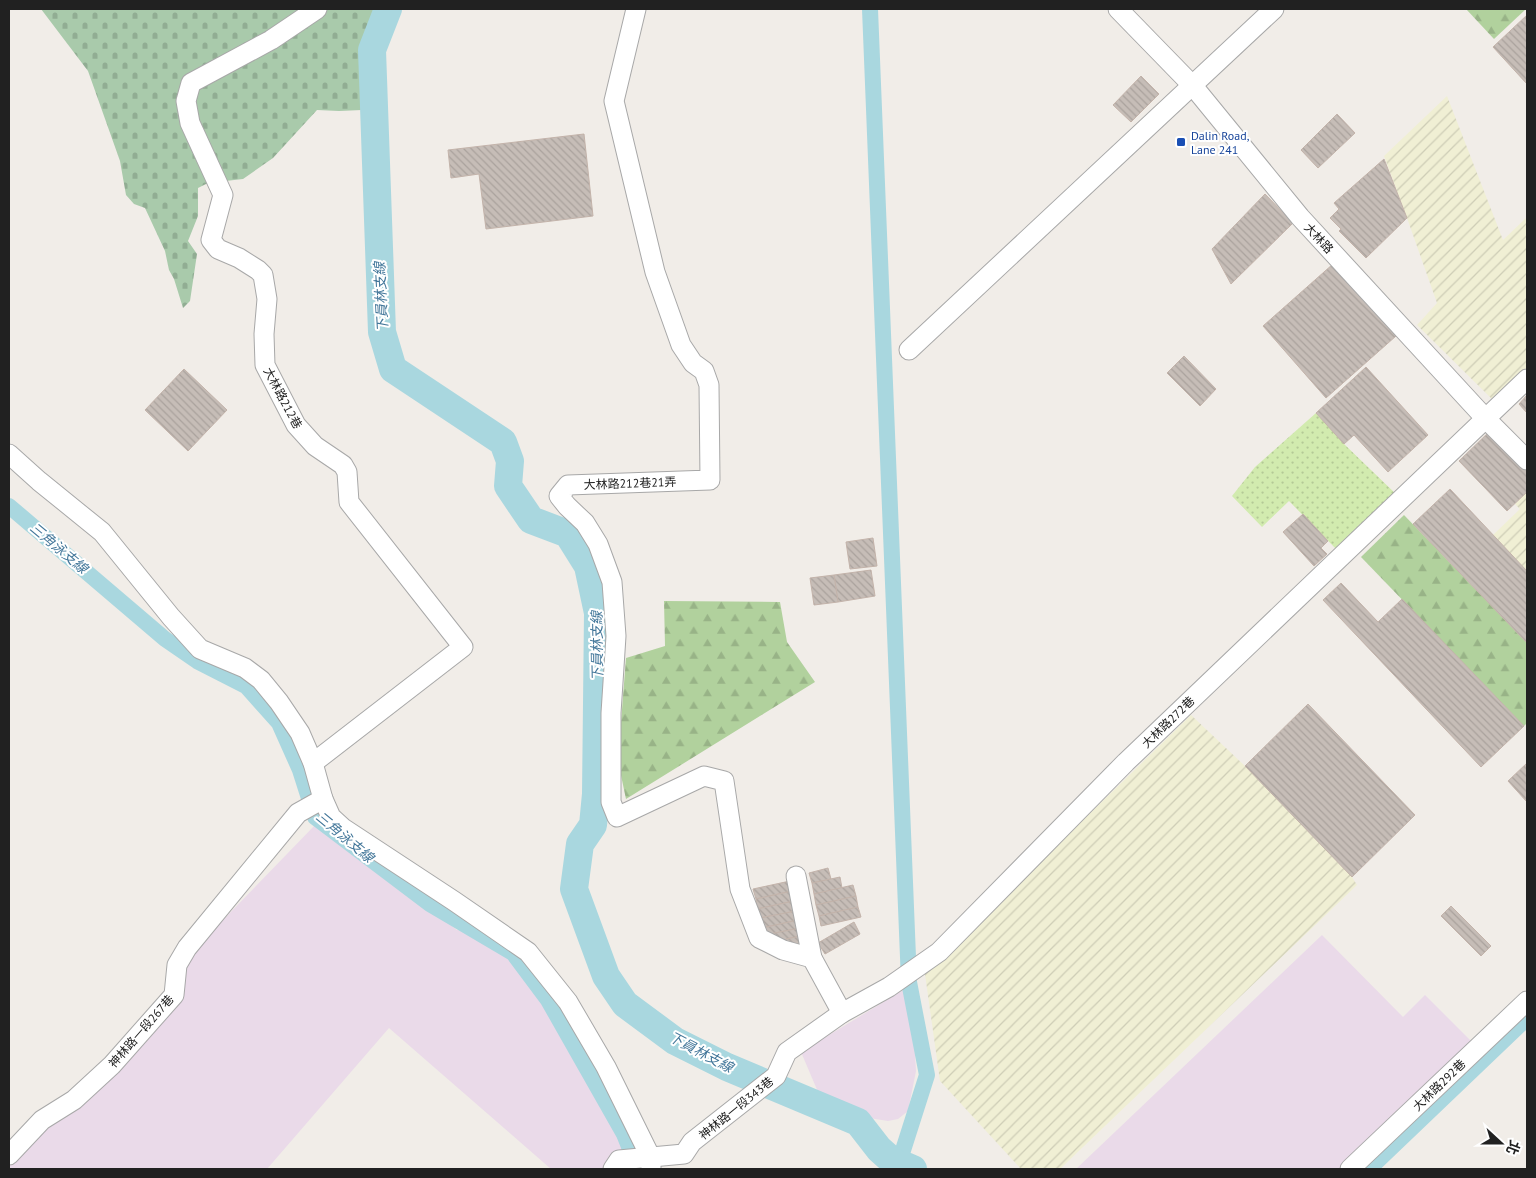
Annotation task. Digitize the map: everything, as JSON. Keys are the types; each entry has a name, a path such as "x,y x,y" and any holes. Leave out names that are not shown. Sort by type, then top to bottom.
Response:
{"street":[{"name":"大林路212巷","path":"312,763 464,647 349,502 347,472 343,465 315,446 296,425 265,365 264,334 267,299 263,275 239,258 218,249 211,240 223,195 190,123 186,100 191,83 271,40 317,9"},
{"name":"大林路212巷21弄","path":"636,9 614,102 655,272 681,345 693,363 704,371 709,385 710,480 568,485 559,496 585,523 594,537 612,582 616,636 610,713 611,802 617,817 704,776 724,781 740,889 759,938 783,950 812,958"},
{"name":"大林路","path":"1118,9 1193,86 1300,217 1527,460"},
{"path":"909,350 1274,9"},
{"name":"大林路272巷","path":"842,1014 889,987 939,952 1126,762 1527,379"},
{"path":"9,454 102,532 171,617 200,649 245,668 261,680 300,733 331,817 343,828 528,952 568,1002 606,1068 651,1164"},
{"name":"神林路一段267巷","path":"9,1156 42,1120 74,1100 112,1065 168,1002 174,995 177,965 187,948 298,813 323,799"},
{"path":"796,876 812,958 842,1014"},
{"name":"大林路292巷","path":"1350,1169 1527,1001"},
{"name":"神林路一段343巷","path":"613,1169 619,1160 651,1164 684,1154 692,1142 776,1076 787,1052 842,1014"}],"shaded area":[{"path":"317,823 457,930 470,931 526,971 633,1147 615,1169 551,1169 389,1028 267,1169 9,1169 9,1164 48,1118 170,1002 165,980"},
{"path":"1322,935 1403,1017 1425,995 1474,1044 1343,1169 1076,1169"},
{"path":"905,989 914,1039 916,1071 908,1111 898,1119 888,1121 863,1117 821,1099 801,1052"}],"green space":[{"path":"41,9 379,9 367,48 362,110 317,110 273,158 243,179 208,183 198,188 198,216 188,241 197,254 190,301 183,308 174,279 169,270 165,251 145,208 134,204 126,195 120,161 88,71"},
{"path":"1466,9 1526,9 1494,39"},
{"path":"1447,96 1503,240 1527,217 1527,375 1497,404 1417,325 1437,303 1384,156"},
{"path":"1316,413 1344,444 1398,496 1340,553 1289,501 1262,527 1232,496 1255,467"},
{"path":"1527,492 1527,571 1493,535 1520,509 1515,504"},
{"path":"1404,515 1527,643 1527,723 1524,726 1361,557"},
{"path":"664,601 780,602 787,642 815,682 626,799 618,761 626,658 665,646"},
{"path":"1191,715 1245,766 1352,877 1357,885 1060,1169 1021,1169 940,1081 925,974"}],"building":[{"path":"1527,15 1527,84 1493,47"},
{"path":"1141,76 1159,94 1131,122 1113,105"},
{"path":"1337,114 1355,133 1318,168 1301,150"},
{"path":"584,134 593,216 486,229 479,174 451,178 448,150"},
{"path":"1384,159 1407,218 1366,258 1339,231 1341,229 1330,218 1339,209 1334,203"},
{"path":"1265,194 1293,223 1231,284 1212,249"},
{"path":"1333,264 1396,336 1326,398 1263,326"},
{"path":"1184,356 1216,389 1200,406 1167,373"},
{"path":"1366,367 1428,435 1388,472 1354,435 1344,444 1316,413"},
{"path":"184,369 227,410 188,451 145,410"},
{"path":"1527,395 1527,413 1519,404"},
{"path":"1491,430 1527,468 1527,492 1507,511 1459,461"},
{"path":"1450,489 1527,571 1527,643 1413,524"},
{"path":"1303,514 1328,541 1321,548 1327,554 1314,566 1283,532"},
{"path":"873,538 877,566 850,569 846,542"},
{"path":"871,570 875,596 838,602 834,575"},
{"path":"834,575 838,602 814,605 810,578"},
{"path":"1341,583 1378,622 1402,599 1524,726 1481,767 1323,600"},
{"path":"1308,704 1415,815 1352,877 1245,766"},
{"path":"1527,763 1527,802 1508,781"},
{"path":"828,868 831,879 812,883 809,873"},
{"path":"840,877 842,888 814,894 812,883"},
{"path":"790,881 792,891 756,899 753,889"},
{"path":"853,885 856,896 816,905 814,894"},
{"path":"792,891 794,901 757,909 756,899"},
{"path":"856,896 858,907 819,916 816,905"},
{"path":"794,901 796,911 760,918 757,909"},
{"path":"1451,906 1491,946 1481,956 1441,916"},
{"path":"858,907 861,917 821,926 819,916"},
{"path":"796,911 798,920 762,928 760,918"},
{"path":"798,920 800,928 770,934 762,928"},
{"path":"854,922 860,934 825,954 818,943"},
{"path":"800,928 801,936 786,939 782,943 770,934"},
{"path":"801,936 805,952 782,943 786,939"}],"waterway":[{"name":"下員林支線","path":"388,9 372,50 382,332 393,369 503,442 510,461 508,486 531,520 568,534 588,566 598,613 596,794 593,825 580,844 574,889 606,976 625,1004 675,1041 727,1067 858,1122 879,1149 898,1166 906,1166 913,1169"},
{"path":"870,9 909,982 927,1075 898,1169"},
{"name":"三角泳支線","path":"9,506 165,639 197,661 246,686 279,723 300,770 315,817 430,904 513,953 548,1000 624,1134 638,1169"},
{"path":"1369,1169 1527,1018"}],"place":[{"name":"Dalin Road, Lane 241","path":"1181,142"}]}
